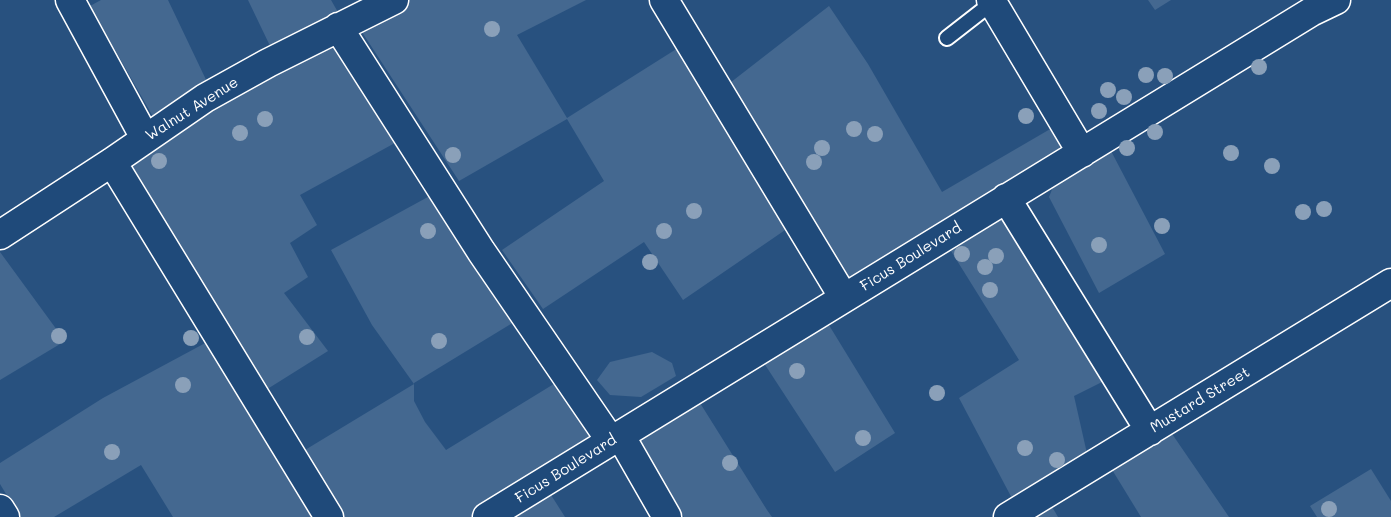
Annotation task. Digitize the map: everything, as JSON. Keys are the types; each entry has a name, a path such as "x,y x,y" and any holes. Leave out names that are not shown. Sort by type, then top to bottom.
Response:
{"street":[{"path":"70,0 145,138"},
{"name":"Walnut Avenue","path":"0,234 112,162 206,98 338,27 394,0"},
{"path":"664,0 844,298"},
{"name":"Ficus Boulevard","path":"487,517 1082,153 1308,6 1336,0"},
{"path":"992,1 1082,153"},
{"path":"338,27 481,251 616,438 667,517"},
{"path":"112,162 329,517"},
{"path":"1006,198 1150,431"},
{"name":"Mustard Street","path":"1008,517 1391,284"},
{"path":"0,510 5,517"}],"lane":[{"path":"947,38 992,1"}],"shaded area":[{"path":"101,0 168,0 209,86 156,122 90,6"},
{"path":"248,0 331,0 339,14 272,50"},
{"path":"410,0 586,0 517,35 567,118 678,48 791,226 683,300 644,242 543,309 502,250 604,181 567,119 459,181 360,29 366,20"},
{"path":"1148,0 1171,0 1155,10"},
{"path":"829,6 868,64 942,192 1052,128 1060,144 1059,152 851,280 839,281 726,86"},
{"path":"338,33 404,138 300,195 317,225 290,243 308,277 284,293 328,351 261,393 129,164 144,149"},
{"path":"1111,151 1165,254 1099,293 1049,197 1053,187"},
{"path":"437,192 519,319 414,384 372,325 331,250"},
{"path":"1013,210 1114,376 1074,396 1088,458 1015,504 959,398 1019,360 951,251"},
{"path":"0,252 65,341 0,380"},
{"path":"824,317 895,433 835,472 760,357"},
{"path":"209,341 319,517 173,517 141,465 54,517 20,517 0,484 0,463 103,398"},
{"path":"652,352 672,363 676,376 641,397 610,395 597,380 610,362"},
{"path":"562,379 593,437 471,517 338,517 300,453 414,384 414,401 425,422 446,450"},
{"path":"695,395 772,517 684,517 638,449 638,432"},
{"path":"1168,428 1229,517 1141,517 1111,468"},
{"path":"1371,469 1391,501 1391,517 1317,517 1310,506"},
{"path":"551,495 565,517 516,517"},
{"path":"1051,505 1058,517 1031,517"}]}
